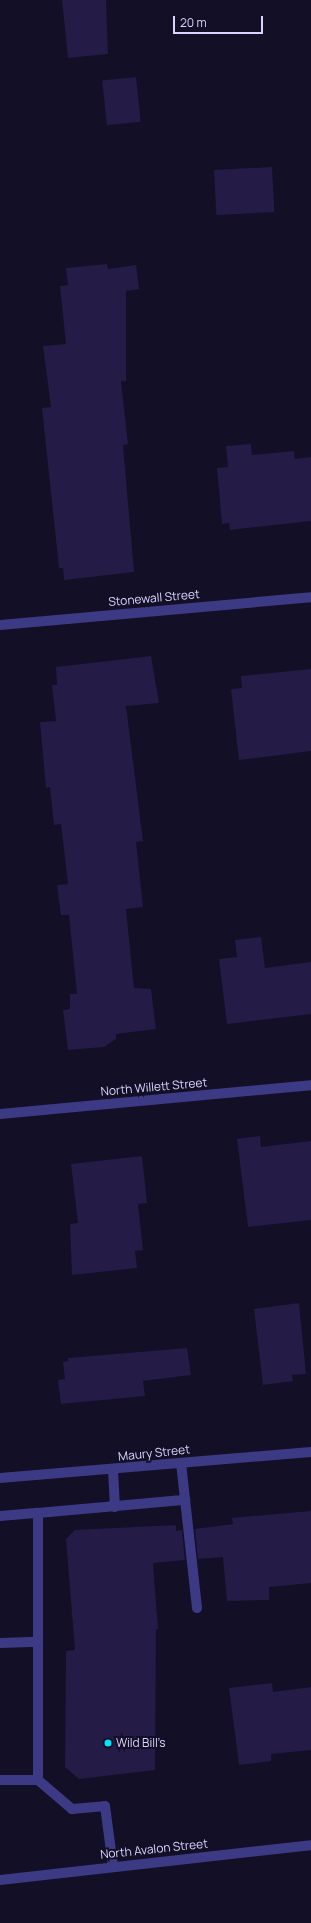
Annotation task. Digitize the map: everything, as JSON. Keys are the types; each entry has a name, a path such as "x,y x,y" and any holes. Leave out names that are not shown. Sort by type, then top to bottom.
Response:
{"street":[{"name":"Stonewall Street","path":"0,625 311,597"},
{"name":"North Willett Street","path":"0,1114 311,1085"},
{"name":"Maury Street","path":"0,1478 113,1470 311,1452"},
{"path":"181,1463 197,1608"},
{"path":"113,1470 115,1507"},
{"path":"0,1516 185,1500"},
{"path":"38,1513 38,1780"},
{"path":"0,1643 38,1642"},
{"path":"0,1780 38,1780 72,1809 104,1806 113,1866"},
{"name":"North Avalon Street","path":"0,1880 113,1866 311,1845"}],"building":[{"path":"62,0 106,0 108,54 68,58"},
{"path":"136,77 141,122 107,125 102,81"},
{"path":"272,167 274,212 216,215 214,170"},
{"path":"107,264 108,269 136,265 139,289 126,291 126,381 121,381 128,444 123,445 134,572 64,580 63,568 59,568 42,408 51,407 43,346 66,344 60,286 68,285 66,268"},
{"path":"251,444 252,455 294,451 295,459 311,457 311,521 230,530 229,523 222,524 217,468 228,467 226,446"},
{"path":"151,656 159,703 126,706 143,841 136,842 143,907 126,909 134,988 151,989 156,1029 116,1034 116,1039 104,1047 68,1050 63,1010 70,1009 70,994 77,994 69,915 61,915 57,885 68,884 61,824 54,825 50,787 46,788 40,722 56,721 52,685 57,685 56,667"},
{"path":"311,669 311,751 239,760 231,689 242,688 241,676"},
{"path":"261,937 265,968 311,962 311,1014 227,1024 219,959 237,957 235,940"},
{"path":"260,1136 261,1147 311,1141 311,1220 248,1227 237,1139"},
{"path":"142,1156 147,1203 138,1204 143,1250 135,1251 137,1268 72,1275 70,1224 78,1223 71,1164"},
{"path":"299,1303 306,1374 292,1375 293,1381 263,1385 254,1309"},
{"path":"187,1348 191,1375 143,1381 145,1396 61,1404 58,1380 65,1379 63,1362 68,1361 68,1358"},
{"path":"311,1511 311,1583 269,1587 269,1600 227,1601 223,1557 198,1559 195,1529 233,1524 232,1518"},
{"path":"176,1525 176,1531 182,1530 185,1560 153,1563 158,1629 156,1629 155,1770 79,1779 65,1767 66,1651 75,1650 66,1539 75,1530"},
{"path":"272,1683 273,1692 311,1687 311,1750 271,1754 271,1761 239,1765 229,1688"}],"place":[{"name":"Wild Bill’s","path":"108,1743"}]}
